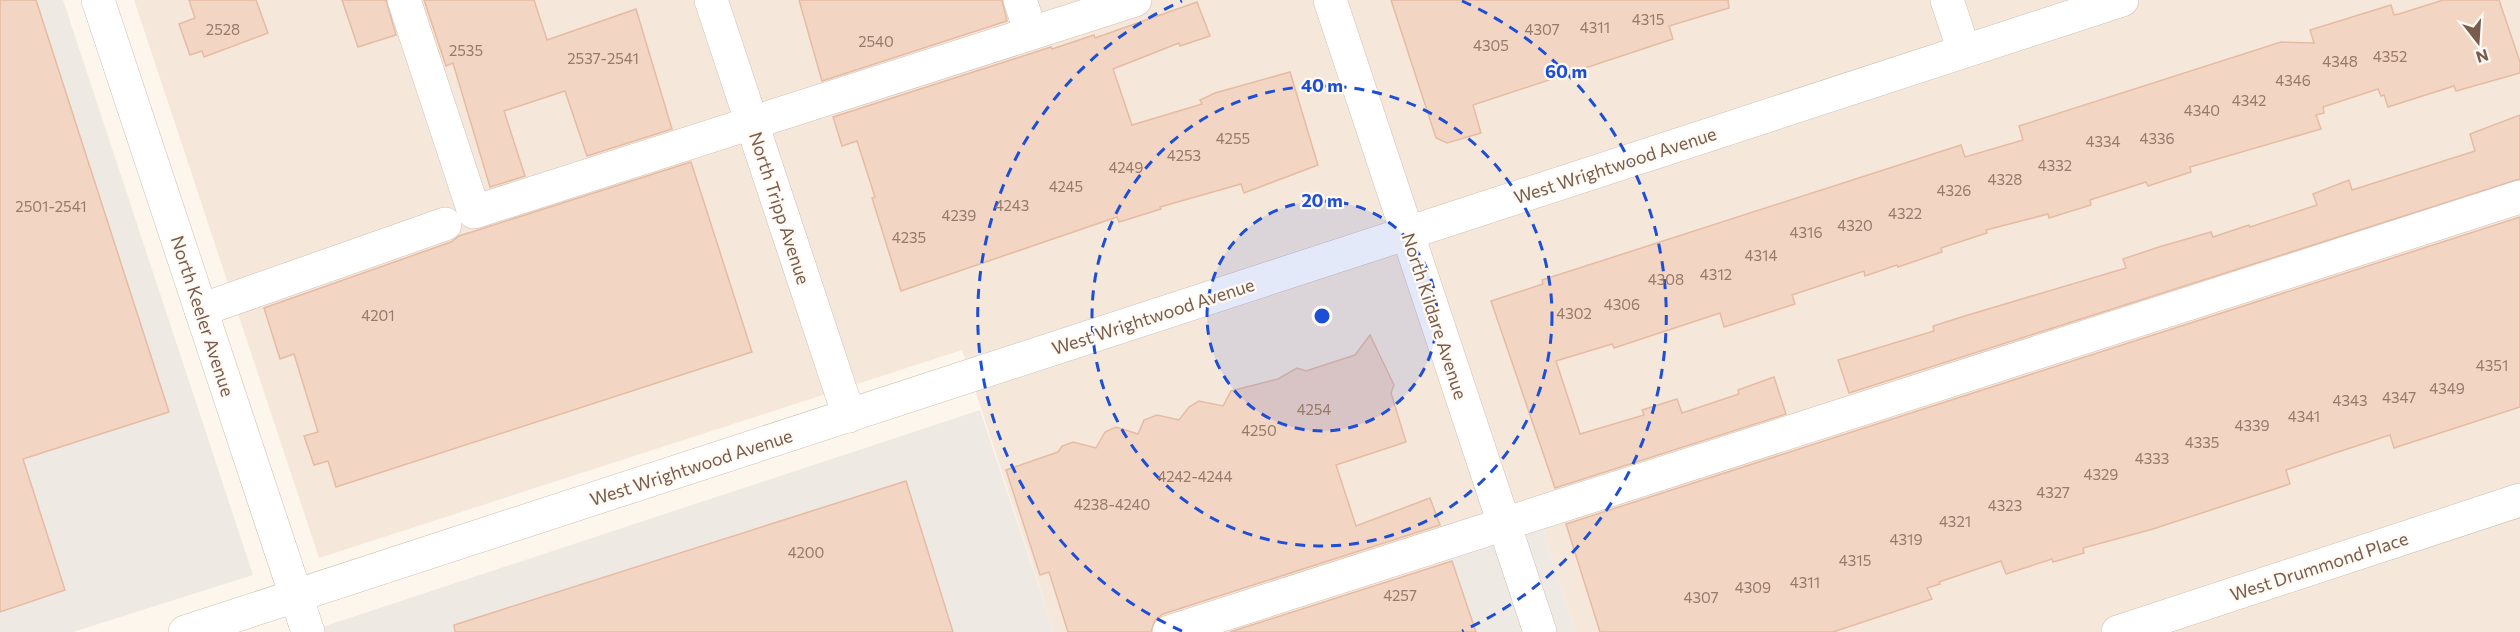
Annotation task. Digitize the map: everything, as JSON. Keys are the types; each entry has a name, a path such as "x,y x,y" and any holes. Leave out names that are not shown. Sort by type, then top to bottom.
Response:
{"street":[{"name":"North Keeler Avenue","path":"98,0 308,632"},
{"path":"404,0 474,212 1135,0"},
{"name":"North Tripp Avenue","path":"711,0 849,416"},
{"path":"1020,0 1032,33"},
{"name":"North Kildare Avenue","path":"1330,0 1540,632"},
{"path":"1947,0 1964,51"},
{"name":"West Wrightwood Avenue","path":"185,632 2122,0"},
{"path":"1169,632 2520,197"},
{"path":"201,310 445,225"},
{"name":"West Drummond Place","path":"2118,632 2520,500"}],"shaded area":[{"path":"0,0 63,0 253,575 73,632 0,632"},
{"path":"134,0 2520,0 2520,632 1575,632 1543,529 1233,632 1054,632 962,350 319,558"},
{"path":"980,410 1054,632 307,632"},
{"path":"1543,529 1575,632 1233,632"}],"building":[{"path":"0,0 36,0 169,412 23,459 65,590 0,612"},
{"path":"189,0 256,0 268,33 204,57 202,51 190,55 179,24 195,18"},
{"path":"342,0 386,0 396,35 358,47"},
{"path":"424,0 534,0 547,40 636,9 672,129 587,156 565,91 504,111 525,176 490,187 453,63 446,66"},
{"path":"799,0 1002,0 1007,21 822,81"},
{"path":"1391,0 1728,0 1729,8 1669,26 1673,39 1473,105 1481,133 1447,143 1436,138"},
{"path":"2443,0 2499,0 2520,62 2520,73 2456,91 2454,86 2388,107 2384,95 2381,96 2378,89 2323,107 2324,113 2316,115 2321,129 2190,167 2191,172 2148,186 2146,182 2090,200 2091,205 2049,218 2048,214 1986,230 1987,233 1941,248 1942,252 1898,267 1897,265 1865,276 1864,271 1792,295 1795,304 1724,327 1720,313 1614,348 1612,344 1556,361 1580,434 1644,415 1642,410 1677,399 1682,413 1739,394 1738,390 1774,377 1786,414 1555,488 1491,301 1543,284 1542,280 1961,145 1965,157 2023,140 2019,126 2281,42 2314,43 2310,30 2391,5 2394,15"},
{"path":"1197,2 1210,36 1180,46 1179,43 1113,69 1132,125 1202,104 1200,100 1215,93 1290,72 1318,165 1244,193 1241,184 1160,207 1161,209 1119,222 1117,217 901,291 857,141 842,146 833,117 1051,47 1052,49 1094,35 1095,38"},
{"path":"2520,115 2520,179 1849,393 1838,360 1934,331 1933,326 2126,268 2123,259 2159,247 2211,232 2213,237 2317,205 2313,194 2349,180 2352,190 2475,151 2470,134"},
{"path":"691,162 752,352 336,487 328,461 314,465 304,436 318,432 294,354 280,359 264,308 451,242 459,236"},
{"path":"2520,217 2520,407 2394,448 2390,435 2335,453 2286,470 2290,484 2153,529 2083,548 2084,553 2053,562 2052,559 2006,574 2001,561 1927,588 1932,599 1833,632 1600,632 1566,524"},
{"path":"1370,335 1394,385 1391,393 1406,442 1336,465 1356,526 1430,498 1440,525 1163,614 1155,620 1151,632 1068,632 1049,572 1040,575 1006,470 1058,452 1062,446 1073,442 1096,448 1105,432 1116,427 1138,434 1144,420 1157,415 1179,420 1189,407 1199,401 1223,406 1231,391 1278,379 1297,368 1306,371 1355,355"},
{"path":"906,481 953,632 455,632 454,625"},
{"path":"1452,561 1476,632 1230,632"}]}
